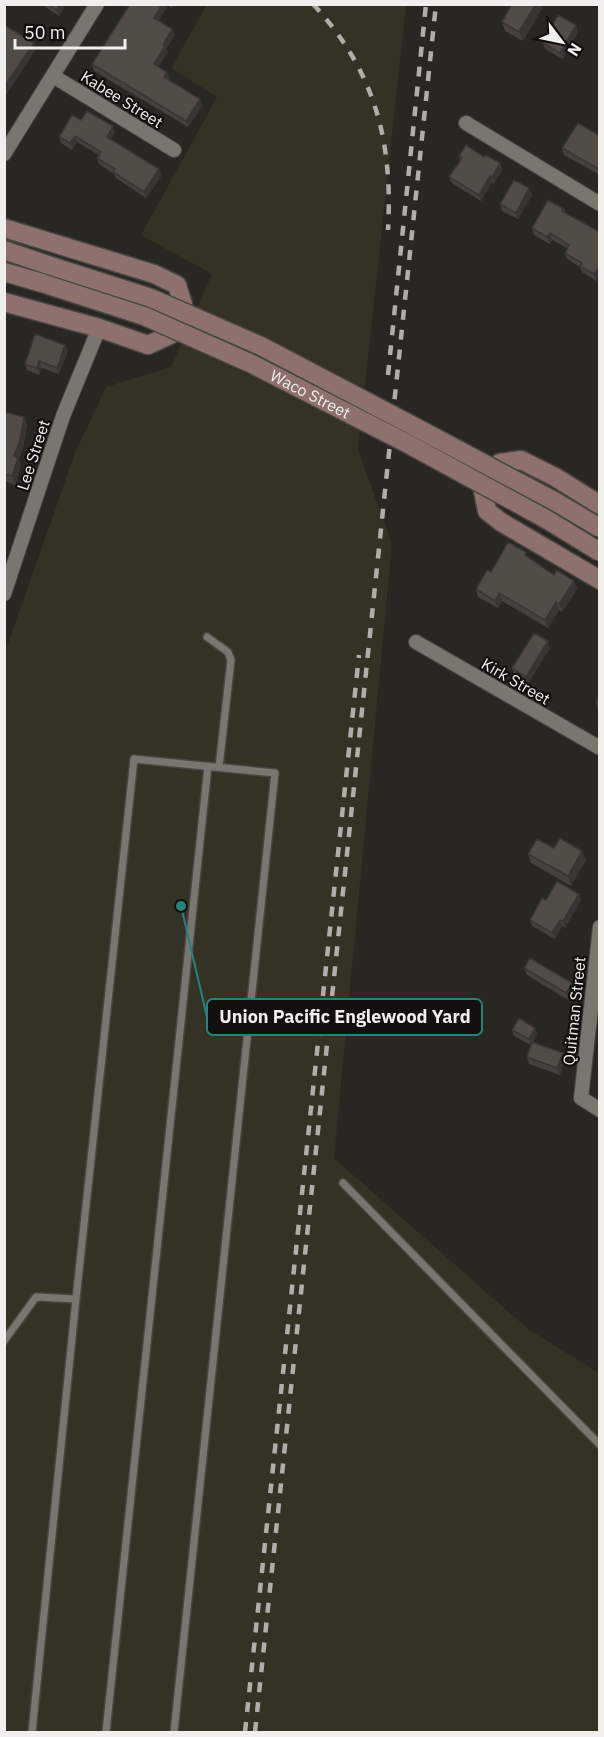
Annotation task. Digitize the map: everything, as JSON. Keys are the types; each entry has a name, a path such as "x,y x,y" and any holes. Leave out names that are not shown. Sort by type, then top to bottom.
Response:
{"main road":[{"path":"4,228 154,274 177,285 183,304 172,334 148,345 99,328 4,302"},
{"name":"Waco Street","path":"4,250 151,298 261,346 556,502 600,528"},
{"name":"Waco Street","path":"4,272 144,316 252,364 400,440 546,519 600,552"},
{"path":"597,571 501,522 487,511 483,491 500,463 521,460 555,477 600,505"}],"street":[{"path":"4,154 98,4"},
{"name":"Kabee Street","path":"53,76 174,150"},
{"path":"466,123 600,204"},
{"name":"Lee Street","path":"4,594 63,416 99,328"},
{"name":"Kirk Street","path":"416,642 600,748"},
{"name":"Quitman Street","path":"600,927 597,969 580,1098 600,1110"}],"lane":[{"path":"207,637 228,652 231,660 219,767"},
{"path":"32,1732 134,759 275,773 174,1732"},
{"path":"106,1732 208,766"},
{"path":"343,1183 600,1445"},
{"path":"4,1341 36,1298 76,1299"}],"shaded area":[{"path":"207,5 406,5 358,450 392,544 334,1158 528,1329 599,1373 599,1732 5,1732 4,655 75,453 106,387 171,367 212,274 141,235 217,97 171,68"}],"building":[{"path":"48,4 60,4 57,10"},
{"path":"130,4 162,4 154,18 172,29 154,64 167,72 164,77 200,99 186,121 92,64"},
{"path":"512,4 536,4 519,32 502,22"},
{"path":"558,15 576,25 560,53 543,43"},
{"path":"4,25 34,43 4,87"},
{"path":"87,111 113,126 107,137 159,169 144,192 113,172 115,169 97,158 101,152 75,136 70,143 59,137 72,115 81,120"},
{"path":"578,123 600,136 600,170 562,148"},
{"path":"466,145 484,157 486,155 500,163 479,195 449,177 462,158 459,156"},
{"path":"514,180 529,188 516,213 500,204"},
{"path":"548,200 564,209 562,211 600,232 600,266 594,274 580,266 582,263 565,253 569,245 550,233 547,237 532,228"},
{"path":"35,334 65,345 57,368 39,361 37,368 25,364"},
{"path":"4,412 24,417 20,440 14,456 18,458 12,476 4,474"},
{"path":"508,542 526,552 525,555 554,575 557,570 574,581 559,604 556,602 545,620 499,593 495,601 476,589 487,570 491,572"},
{"path":"534,633 548,641 526,677 512,668"},
{"path":"600,690 600,704 596,703"},
{"path":"560,838 582,851 568,876 528,854 537,839 554,848"},
{"path":"557,881 579,894 563,921 560,920 552,933 530,920 542,898 546,900"},
{"path":"530,958 572,983 566,993 524,968"},
{"path":"519,1018 535,1028 529,1039 512,1030"},
{"path":"532,1042 563,1053 557,1068 527,1057"}],"railway":[{"path":"313,4 352,55 376,109 387,167 388,230"},
{"path":"388,375 426,4"},
{"path":"255,1732 436,4"},
{"path":"245,1732 359,655"}],"place":[{"name":"Union Pacific Englewood Yard","path":"181,906"}]}
